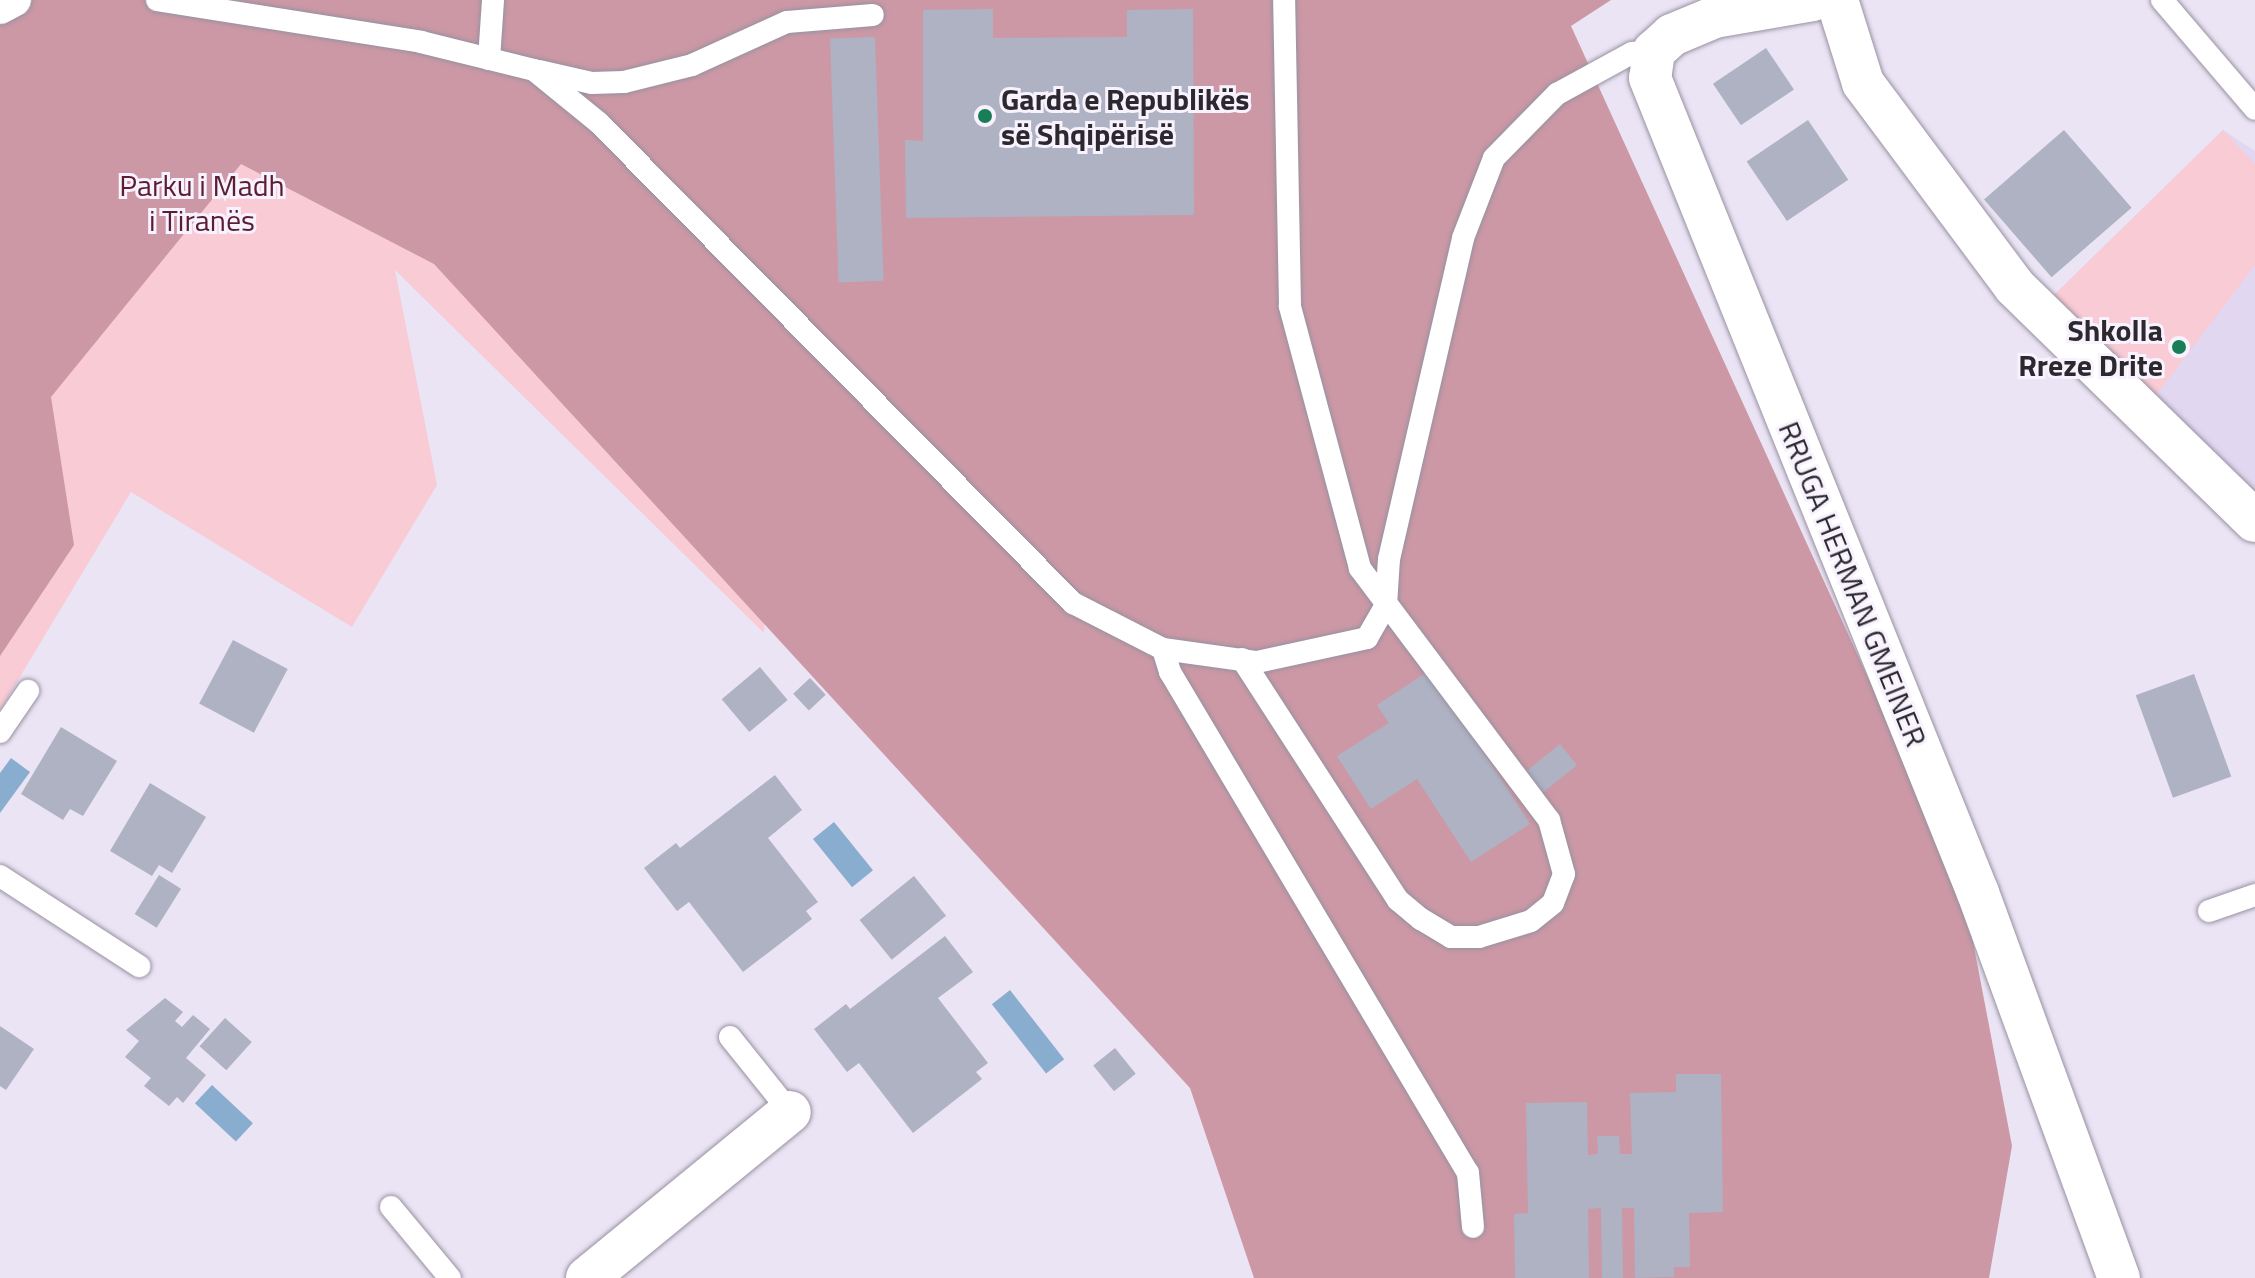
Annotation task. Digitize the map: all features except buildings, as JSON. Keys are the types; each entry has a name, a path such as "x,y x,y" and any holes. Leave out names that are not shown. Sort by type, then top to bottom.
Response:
{"street":[{"path":"0,8 15,0"},
{"path":"1654,51 1672,35 1715,17 1813,0"},
{"path":"1837,0 1863,83 2015,287 2255,521"},
{"name":"RRUGA HERMAN GMEINER","path":"1654,51 1650,78 1665,120 1978,893 2119,1278"},
{"path":"587,1278 790,1112"}],"lane":[{"path":"157,0 421,42 592,83 624,82 692,65 787,22 873,15"},
{"path":"489,59 493,0"},
{"path":"1242,659 1398,900 1451,937 1505,932 1553,903 1564,874 1561,848 1549,820 1421,644 1386,605 1360,568 1290,306 1284,0"},
{"path":"2162,0 2255,109"},
{"path":"534,70 599,123 1073,603 1163,649 1242,659 1334,649 1367,638 1386,605 1389,559 1463,238 1494,158 1557,94 1632,53 1654,51"},
{"path":"1163,649 1170,672 1468,1173 1473,1227"},
{"path":"0,732 28,691"},
{"path":"0,876 139,966"},
{"path":"2209,911 2255,895"},
{"path":"730,1037 790,1112"},
{"path":"391,1207 450,1278"}],"shaded area":[{"name":"Shkolla Rreze Drite","path":"2223,130 2255,151 2255,492 2053,296"}],"green space":[{"name":"Parku i Madh i Tiranës","path":"0,0 796,0 764,633 395,270 437,485 352,627 131,492 0,710"},
{"path":"0,0 1611,0 1571,26 1962,884 2012,1146 1989,1278 1254,1278 1190,1088 434,264 241,164 51,397 74,545 0,656"},
{"name":"Shkolla Rreze Drite","path":"2223,130 2255,164 2255,265 2154,398 2053,296"}],"water":[{"path":"11,758 30,772 0,813 0,773"},
{"path":"834,822 873,870 852,887 813,839"},
{"path":"1010,990 1064,1059 1046,1074 992,1004"},
{"path":"212,1085 253,1123 236,1141 195,1103"}],"place":[{"name":"Garda e Republikës së Shqipërisë","path":"985,116"},
{"name":"Shkolla Rreze Drite","path":"2179,347"}]}
